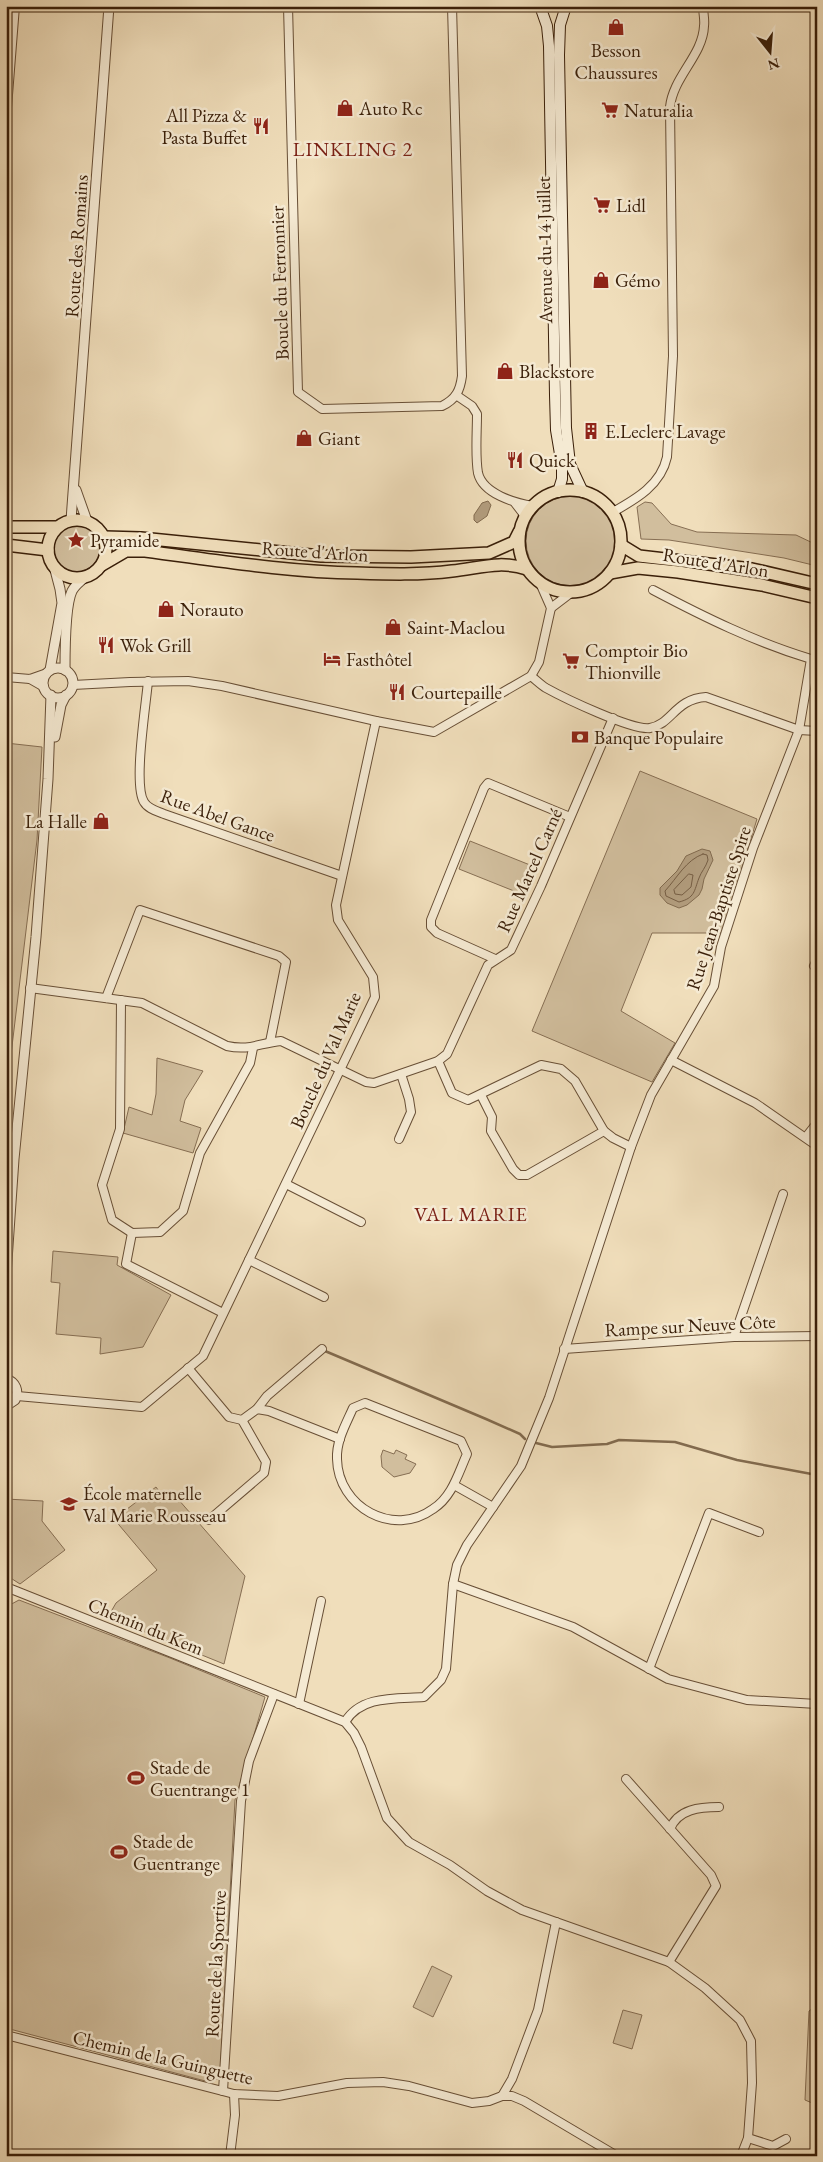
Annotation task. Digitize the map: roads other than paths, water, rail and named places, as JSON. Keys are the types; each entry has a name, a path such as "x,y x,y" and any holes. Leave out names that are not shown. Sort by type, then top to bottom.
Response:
{"main road":[{"path":"542,6 558,6"},
{"name":"Avenue du 14 Juillet","path":"542,6 549,46 556,430 562,479 558,492"},
{"name":"Avenue du 14 Juillet","path":"566,6 560,26 558,55 565,420 570,464 583,492"},
{"path":"571,490 583,492 602,501 612,512 619,528 621,545 618,560 610,573 592,587 572,592 557,591 540,583 527,569 520,551 519,532 525,516 541,498 571,490"},
{"path":"6,527 57,527 71,520 87,520 98,527 105,537 107,546 102,564 95,572 86,577 74,578 62,574 54,566 48,550 48,542 57,527"},
{"name":"Route d'Arlon","path":"105,537 142,538 321,556 402,557 462,556 489,553 514,542 519,532"},
{"path":"6,545 48,550"},
{"name":"Route d'Arlon","path":"621,545 639,556 752,570 817,584"},
{"name":"Route d'Arlon","path":"102,564 126,552 145,551 294,570 356,573 451,571 496,564 511,564 527,569"},
{"name":"Route d'Arlon","path":"610,573 638,568 678,572 762,585 817,598"}],"street":[{"path":"6,120 9,39 15,6"},
{"name":"Route des Romains","path":"71,520 75,487 109,6"},
{"name":"Boucle du Ferronnier","path":"288,6 298,392 322,409 442,406 456,395"},
{"path":"452,6 462,376 456,395 472,406 477,414 478,474 485,486 516,503 532,506"},
{"path":"612,512 649,488 662,473 667,457 673,356 671,93 700,41 704,28 703,6"},
{"name":"Route des Romains","path":"75,487 87,520"},
{"path":"516,503 525,516"},
{"path":"44,688 43,682 54,661 62,603 54,566"},
{"path":"65,670 69,604 76,585 86,577"},
{"path":"73,685 148,681 188,682 222,686 376,722 434,732 531,676 539,662 551,608 540,583"},
{"name":"Rue Jean-Baptiste Spire","path":"345,1722 362,1704 391,1698 424,1697 441,1680 448,1656 453,1584 457,1565 467,1546 521,1466 548,1398 631,1147 651,1095 714,986 721,947 735,901 799,730 811,659 767,645 744,635 653,590"},
{"path":"551,608 572,592"},
{"path":"6,677 30,679 55,668 65,670 72,676 73,685 61,705 48,779"},
{"path":"531,676 544,687 613,718 638,726 650,728 662,722 684,703 695,698 706,697 799,730 817,731"},
{"path":"30,679 51,695 61,697 66,695"},
{"name":"Rue Abel Gance","path":"148,681 139,782 141,796 148,807 342,876"},
{"path":"6,1275 8,1222 48,779 51,695"},
{"name":"Rue Marcel Carné","path":"438,1061 447,1054 488,965 511,950 541,886 613,718"},
{"name":"Boucle du Val Marie","path":"17,1396 142,1407 202,1356 374,997 373,976 338,920 336,905 376,722"},
{"path":"495,959 437,932 431,927 431,920 484,788 488,783 570,817"},
{"path":"106,998 140,910 280,956 286,962 270,1042"},
{"path":"817,960 814,966 817,968"},
{"path":"30,988 142,1003 227,1046 240,1049 253,1048 270,1042 281,1041 366,1082 374,1083 438,1061 452,1094 468,1100 541,1066 561,1069 575,1081 604,1131 631,1147"},
{"path":"121,1000 120,1128 102,1185 112,1220 132,1233 160,1232 183,1211 200,1153 250,1063 253,1048"},
{"path":"671,1060 756,1103 817,1146"},
{"path":"399,1139 411,1112 401,1074"},
{"path":"480,1095 492,1117 491,1131 513,1169 519,1175 527,1175 604,1131"},
{"path":"806,1137 817,1123"},
{"path":"286,1184 361,1222"},
{"path":"734,1337 783,1194"},
{"path":"132,1233 126,1264 223,1314"},
{"path":"249,1260 324,1297"},
{"name":"Rampe sur Neuve Côte","path":"564,1350 734,1337 817,1336"},
{"path":"242,1420 257,1409 267,1396 322,1349"},
{"path":"188,1368 229,1417 242,1420 266,1462 264,1473 209,1520"},
{"path":"6,1379 15,1385 17,1396 12,1403 6,1406"},
{"path":"365,1403 461,1441 466,1454 454,1485 442,1503 425,1514 398,1520 375,1515 356,1504 344,1488 339,1476 337,1459 340,1439 352,1408 365,1403"},
{"path":"257,1409 269,1411 340,1439"},
{"path":"454,1485 493,1507"},
{"path":"649,1669 709,1513 759,1532"},
{"path":"453,1584 574,1627 668,1679 747,1700 817,1704"},
{"name":"Chemin du Kem","path":"6,1588 345,1722"},
{"path":"299,1704 321,1601"},
{"name":"Route de la Sportive","path":"223,2091 241,1801 250,1761 274,1694"},
{"path":"345,1722 354,1733 361,1747 387,1818 409,1842 450,1865 487,1891 522,1910 669,1962 705,1988 740,2020 751,2042 752,2083 748,2138 741,2156"},
{"path":"626,1780 711,1875 716,1886 669,1962"},
{"path":"670,1828 673,1820 690,1810 718,1807"},
{"path":"502,2096 512,2079 538,2010 556,1922"},
{"name":"Chemin de la Guinguette","path":"6,2035 234,2094 278,2096 347,2083 383,2082 409,2086 472,2103 489,2101 502,2096"},
{"path":"230,2156 235,2115 234,2094"},
{"path":"502,2096 512,2096 524,2101 617,2156"},
{"path":"748,2138 773,2146 786,2139"}],"water":[{"path":"488,501 491,505 487,516 477,523 474,520 474,515 482,503"},
{"path":"702,849 710,851 713,860 699,895 687,905 679,908 667,903 660,895 660,888 677,871 686,856"}],"waterway":[{"path":"325,1351 486,1419 520,1434 525,1439"},
{"path":"536,1443 552,1447 607,1444 619,1440 675,1442 737,1460 817,1475"}],"place":[{"name":"Besson Chaussures","path":"616,27"},
{"name":"Auto Rc","path":"345,108"},
{"name":"Naturalia","path":"610,110"},
{"name":"All Pizza & Pasta Buffet","path":"261,126"},
{"name":"Lidl","path":"602,205"},
{"name":"Gémo","path":"601,280"},
{"name":"Blackstore","path":"505,371"},
{"name":"E.Leclerc Lavage","path":"591,431"},
{"name":"Giant","path":"304,438"},
{"name":"Quick","path":"515,460"},
{"name":"Pyramide","path":"76,540"},
{"name":"Norauto","path":"166,609"},
{"name":"Saint-Maclou","path":"393,627"},
{"name":"Wok Grill","path":"106,645"},
{"name":"Fasthôtel","path":"332,659"},
{"name":"Comptoir Bio Thionville","path":"571,661"},
{"name":"Courtepaille","path":"397,692"},
{"name":"Banque Populaire","path":"580,737"},
{"name":"La Halle","path":"101,821"},
{"name":"École maternelle Val Marie Rousseau","path":"69,1504"},
{"name":"Stade de Guentrange 1","path":"136,1778"},
{"name":"Stade de Guentrange","path":"119,1852"}],"district":[{"name":"LINKLING 2","path":"353,149"},
{"name":"VAL MARIE","path":"471,1214"}]}
